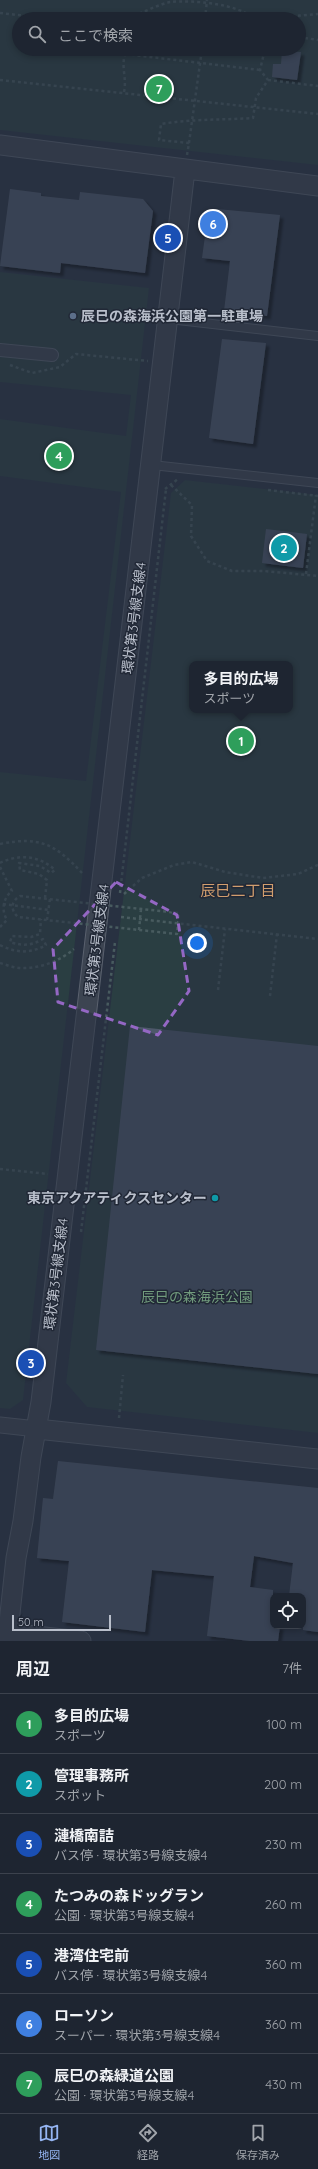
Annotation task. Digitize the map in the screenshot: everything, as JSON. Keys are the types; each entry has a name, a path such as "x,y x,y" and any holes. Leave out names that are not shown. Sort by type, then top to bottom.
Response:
{"street":[{"path":"0,145 186,164 318,186"},
{"name":"環状第3号線支線4","path":"11,1637 24,1558 24,1521 37,1429 82,1063 186,164"},
{"path":"0,350 52,355"},
{"path":"0,1425 318,1459"},
{"path":"11,1637 81,1641"}],"lane":[{"path":"169,319 318,336"},
{"path":"152,465 318,484"}],"path":[{"path":"142,12 178,1 207,1 230,6 243,12"},
{"path":"206,12 207,1"},
{"path":"0,13 12,14"},
{"path":"306,15 318,14"},
{"path":"306,38 318,40"},
{"path":"124,56 123,62 126,77 124,92"},
{"path":"140,56 260,70 268,80 318,86"},
{"path":"186,164 201,56"},
{"path":"260,70 263,56"},
{"path":"0,80 124,92 318,114"},
{"path":"189,143 159,140 161,124 253,118 256,98 268,80"},
{"path":"7,363 32,373 60,367 76,354 148,361"},
{"path":"120,894 164,489 177,479 185,480"},
{"path":"171,485 192,505 191,536 207,561 232,571 306,574 318,576"},
{"path":"262,489 317,495 306,574"},
{"path":"0,844 22,840 40,843 56,849 71,860 82,873"},
{"path":"0,863 16,857 28,857 49,864 55,870 51,873 40,866 19,863 20,870 39,874 47,880 45,898"},
{"path":"124,894 142,878 174,865 192,862 225,872 263,878 298,874 318,865"},
{"path":"0,867 12,891 5,898 3,904 4,916 7,920 0,927"},
{"path":"20,896 50,899 179,913 177,934 18,917 14,913 13,903 20,896"},
{"path":"47,920 50,899"},
{"path":"3,904 48,910"},
{"path":"139,930 141,909"},
{"path":"121,917 318,939"},
{"path":"0,945 23,952 37,950 46,945 43,939 36,943 22,946 10,942 12,936 31,937 40,934 42,919"},
{"path":"218,990 225,929"},
{"path":"270,996 276,934"},
{"path":"82,1232 114,942"},
{"path":"0,963 22,968 45,965 64,957 74,949"},
{"path":"0,1169 48,1174"},
{"path":"118,1418 123,1375"}],"highlighted area":[{"path":"116,882 177,915 189,991 158,1035 58,1002 53,949"}],"green space":[{"path":"0,0 318,0 318,165 0,130"},
{"path":"0,272 149,288 23,1400 10,1409 0,1408 0,772 86,781 121,492 0,476 0,419 126,436 131,395 0,382"},
{"name":"辰巳の森海浜公園","path":"185,480 318,495 318,1433 87,1407 66,1383 171,493"}],"building":[{"path":"282,56 300,56 297,80 272,77 273,64 281,64"},
{"path":"10,189 41,193 41,196 79,200 80,192 143,199 153,211 145,273 61,263 60,273 0,266"},
{"path":"217,209 280,215 267,316 224,311 230,261 202,258 208,215"},
{"path":"222,339 266,343 253,444 209,438"},
{"path":"266,529 307,534 303,568 262,563"},
{"name":"東京アクアティクスセンター","path":"130,1026 318,1046 318,1374 96,1350"},
{"path":"58,1461 318,1488 318,1632 303,1630 306,1629 306,1593 289,1593 293,1563 254,1556 250,1587 273,1590 273,1593 270,1593 270,1629 280,1629 278,1641 250,1641 207,1636 214,1576 152,1570 145,1632 62,1622 69,1561 37,1558 43,1498 53,1499"}],"place":[{"name":"辰巳の森緑道公園","path":"159,89"},
{"name":"ローソン","path":"213,224"},
{"name":"港湾住宅前","path":"168,238"},
{"name":"辰巳の森海浜公園第一駐車場","path":"73,316"},
{"name":"たつみの森ドッグラン","path":"59,456"},
{"name":"管理事務所","path":"284,548"},
{"name":"多目的広場","path":"241,741"},
{"name":"東京アクアティクスセンター","path":"215,1198"},
{"name":"漣橋南詰","path":"31,1363"}],"district":[{"name":"辰巳二丁目","path":"238,891"}]}
